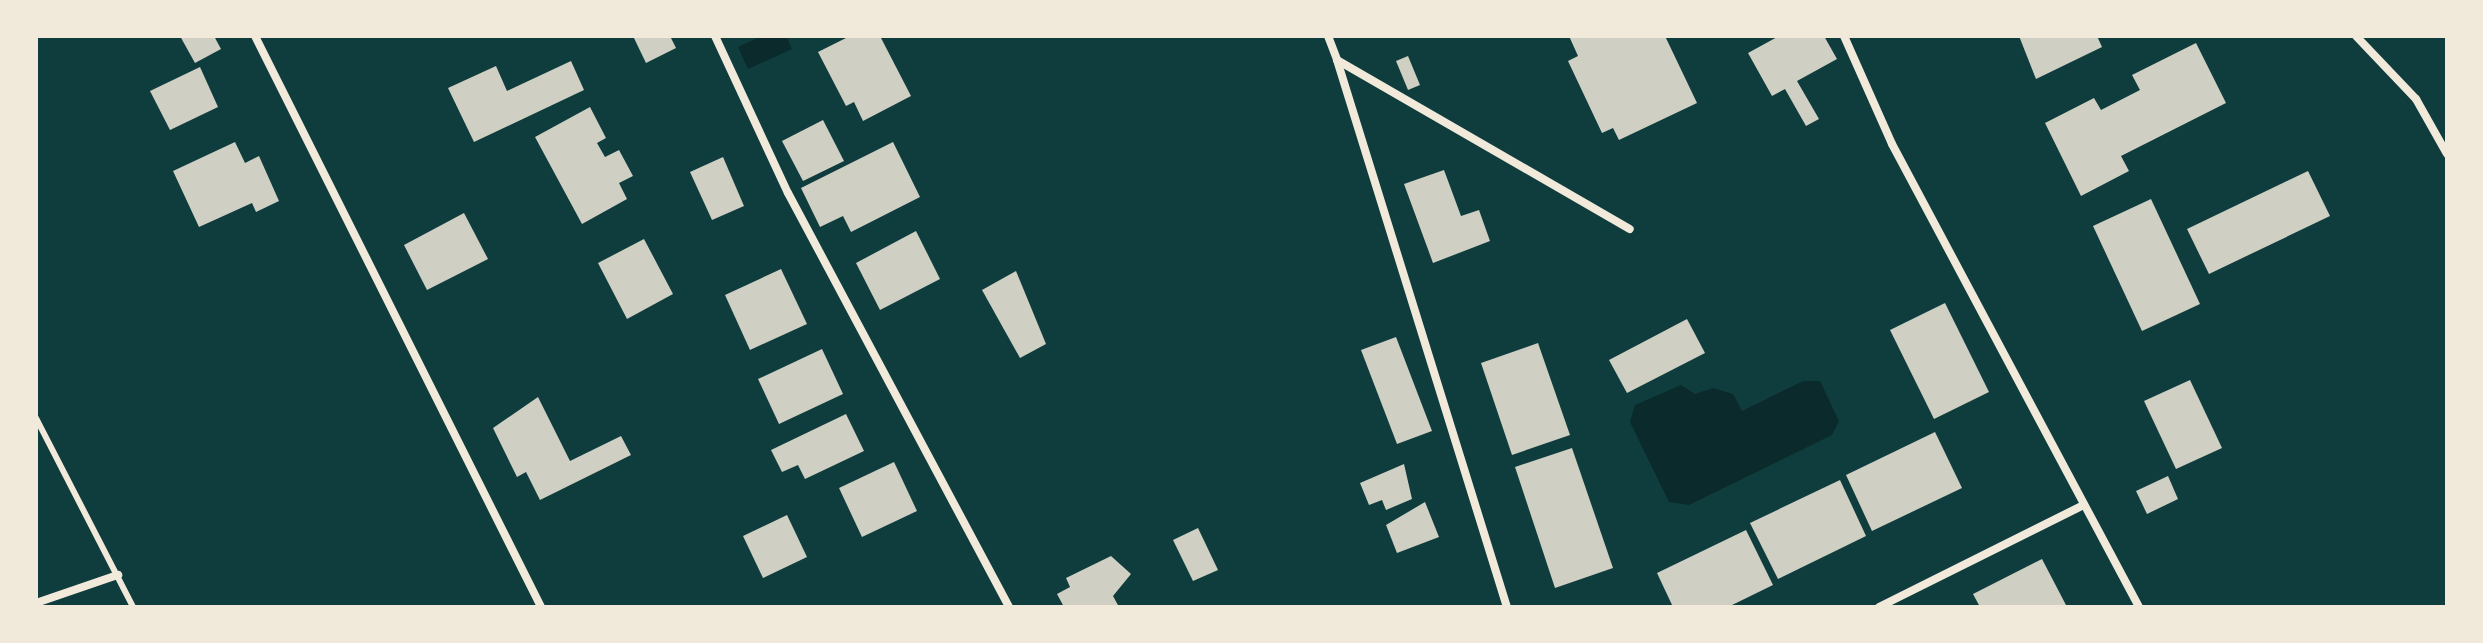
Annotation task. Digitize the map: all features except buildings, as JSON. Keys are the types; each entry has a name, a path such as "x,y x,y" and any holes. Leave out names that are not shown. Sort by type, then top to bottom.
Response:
{"street":[{"path":"255,36 541,607"},
{"path":"715,36 788,193 1009,607"},
{"path":"1328,36 1507,607"},
{"path":"1844,36 1892,144 2139,607"},
{"path":"2356,36 2416,99 2447,154"},
{"path":"1337,60 1630,229"},
{"path":"1879,607 2084,505"},
{"path":"36,603 118,575"}],"lane":[{"path":"36,418 133,607"}],"water":[{"path":"762,36 786,36 792,49 748,69 738,47"},
{"path":"1803,381 1820,381 1839,421 1832,435 1689,505 1669,502 1630,422 1635,405 1681,385 1695,394 1713,388 1733,394 1742,411"}]}
